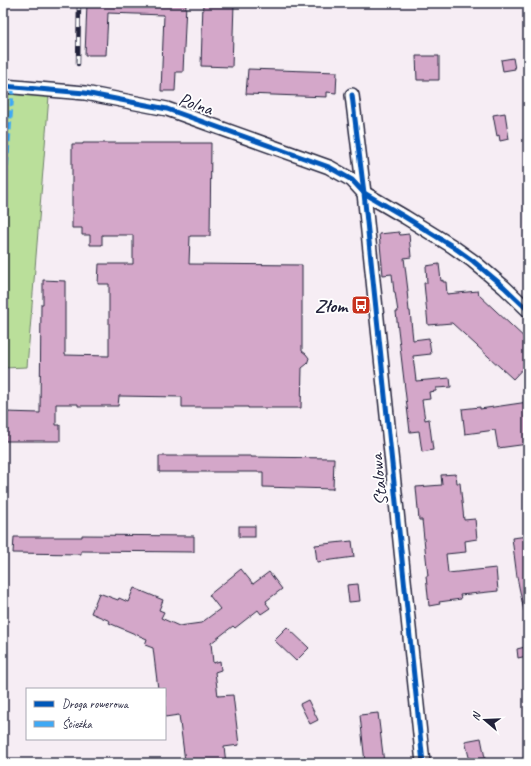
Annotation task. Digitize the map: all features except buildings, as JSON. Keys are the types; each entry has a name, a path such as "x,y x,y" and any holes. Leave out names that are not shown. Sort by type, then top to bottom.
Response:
{"street":[{"name":"Polna","path":"3,86 85,93 167,109 329,167 352,180 364,193 452,246 473,261 528,310"},
{"name":"Stalowa","path":"352,94 364,193 423,763"}],"green space":[{"path":"3,94 49,96 27,367 3,368"}],"railway":[{"path":"78,64 79,3"}],"marked path":[{"path":"3,214 13,86"}],"cycle path":[{"path":"3,86 85,93 167,109 329,167 352,180 364,193 452,246 473,261 504,287 528,310"},
{"path":"352,95 364,193 423,763"}],"place":[{"name":"Złom","path":"361,305"}]}
